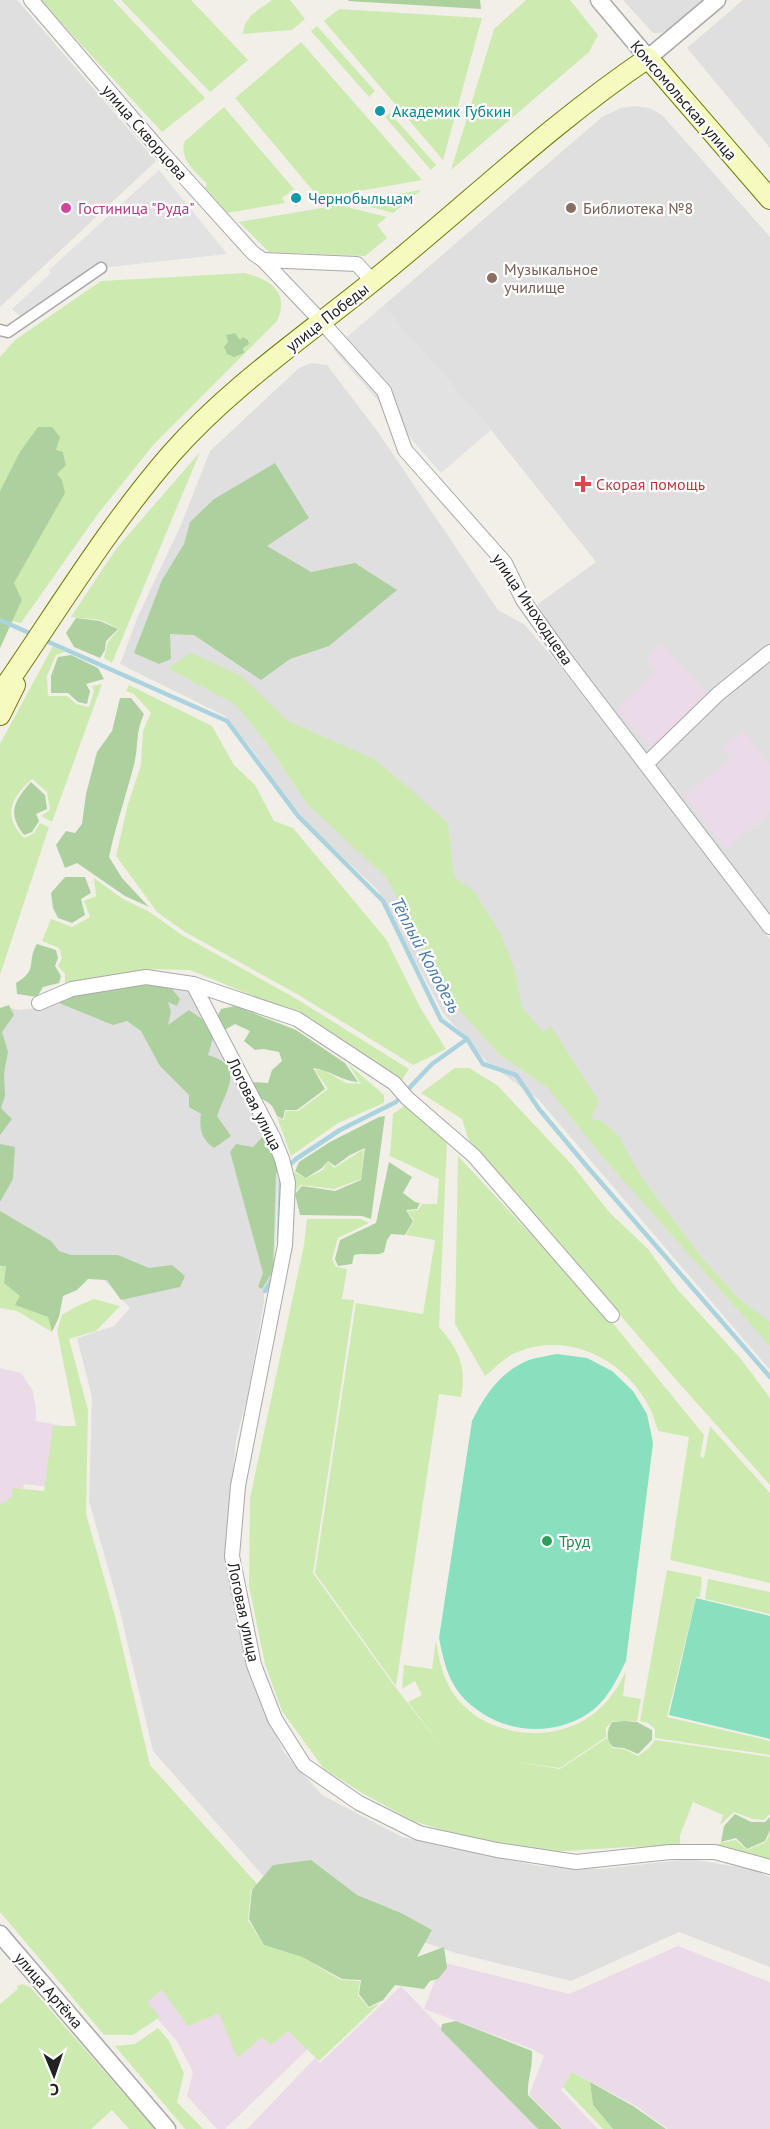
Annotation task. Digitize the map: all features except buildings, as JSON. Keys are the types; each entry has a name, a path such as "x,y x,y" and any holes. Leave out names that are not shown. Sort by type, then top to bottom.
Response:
{"main road":[{"name":"Комсомольская улица","path":"648,58 770,199"},
{"name":"улица Победы","path":"0,694 103,540 172,453 244,382 373,282 468,199 618,79 648,58"},
{"path":"0,715 33,647"}],"street":[{"name":"улица Скворцова","path":"31,0 158,148 253,253 321,321"},
{"name":"Комсомольская улица","path":"599,0 648,58"},
{"name":"улица Победы","path":"648,58 717,0"},
{"path":"262,260 357,264 373,282"},
{"path":"0,330 8,332 101,267"},
{"name":"улица Иноходцева","path":"321,321 384,391 405,450 505,563 523,600 770,927"},
{"path":"646,764 718,694 770,652"},
{"path":"39,1003 72,989 146,977 193,984 297,1020 394,1083 407,1098 474,1156 612,1315"},
{"name":"Логовая улица","path":"193,984 273,1137 288,1183 285,1245 238,1486 232,1556 254,1665 275,1719 304,1765 359,1803 419,1833 497,1850 576,1862 670,1852 715,1852 770,1867"},
{"name":"улица Артёма","path":"0,1934 167,2129"}],"shaded area":[{"path":"0,0 17,0 156,161 0,307"},
{"path":"623,0 704,0 673,26 661,33 653,33"},
{"path":"743,0 770,0 770,148 687,48"},
{"path":"634,106 650,108 663,116 770,237 770,914 544,621 538,604 596,562 491,430 383,306 602,117 621,108"},
{"path":"159,170 227,254 101,268 25,320 12,309 51,273 49,270"},
{"path":"383,306 491,430 441,473 333,349"},
{"path":"311,363 327,365 378,432 498,610 524,624 560,666 770,939 770,1370 538,1099 488,1063 443,1013 377,889 296,814 255,753 225,716 120,664 138,616 181,525 210,451 299,368"},
{"path":"662,643 710,697 653,750 616,709 656,671 645,659"},
{"path":"743,731 770,765 770,813 726,849 684,796 731,759 722,747"},
{"path":"146,979 192,986 281,1167 278,1173 274,1271 264,1289 264,1301 248,1394 236,1440 227,1525 235,1601 245,1661 283,1751 322,1795 402,1837 539,1866 601,1869 690,1859 750,1869 770,1877 770,1967 679,1932 571,1981 456,1953 280,1895 153,1751 118,1603 89,1501 92,1397 77,1338 114,1326 130,1308 104,1280 0,1221 0,1010 7,1007 19,1010 38,1008 70,994"},
{"path":"0,1368 21,1373 33,1391 36,1421 64,1426 55,1488 24,1484 22,1495 0,1509"},
{"path":"678,1946 770,1982 770,2129 668,2129 634,2105 572,2072 561,2090 598,2129 563,2129 529,2095 544,2056 532,2049 424,2009 442,1962 569,1994"},
{"path":"401,1986 538,2129 247,2129 315,2058 320,2063"},
{"path":"162,1988 221,2009 263,2032 288,2024 310,2047 225,2129 217,2129 187,2096 193,2072 177,2041 143,2002"}],"green space":[{"path":"40,0 113,0 205,98 162,132"},
{"path":"121,0 191,0 248,60 210,92"},
{"path":"272,0 290,0 305,19 292,30 243,34 249,18"},
{"path":"480,0 481,9 348,1"},
{"path":"526,0 570,0 598,35 589,52 451,170 494,29"},
{"path":"339,9 482,18 443,160 324,21"},
{"path":"317,26 375,91 369,97 311,31"},
{"path":"301,42 422,180 319,198 235,98"},
{"path":"224,107 294,189 282,198 285,203 227,213 205,188 207,184 189,165 183,148 185,141"},
{"path":"390,113 436,165 431,170 385,117"},
{"path":"421,190 393,213 353,202"},
{"path":"339,205 387,217 377,225 387,238 365,256 269,252 239,222"},
{"path":"245,273 263,279 276,289 281,302 277,321 154,444 97,515 21,623 12,621 22,600 14,584 57,474 66,464 63,452 0,491 0,357 15,340 101,281"},
{"path":"235,333 240,340 243,337 248,340 249,344 243,348 244,353 234,357 227,354 224,347 228,342 226,335"},
{"path":"38,427 52,427 60,437 56,450 63,452 66,465 57,474 62,480 65,493 14,583 22,600 0,648 0,491 20,452"},
{"path":"200,452 112,663 104,658 108,642 119,629 101,620 71,617 116,549"},
{"path":"275,463 309,518 267,546 311,572 355,563 397,590 329,646 290,659 261,680 194,635 170,634 171,659 159,664 134,653 162,580 184,544 190,522 214,499"},
{"path":"76,618 100,621 118,629 106,641 105,650 100,658 74,647 66,633"},
{"path":"53,646 65,652 56,655 47,676 48,696 67,696 76,704 89,707 94,691 92,686 102,684 52,822 41,816 50,810 47,792 32,779 14,800 11,814 13,822 24,838 34,833 40,823 49,827 0,975 0,744"},
{"path":"191,653 240,675 288,721 372,758 448,823 454,877 474,891 500,933 513,964 522,1007 543,1032 551,1026 599,1101 591,1119 602,1121 619,1136 640,1175 702,1258 740,1300 770,1322 770,1346 601,1155 548,1088 499,1054 453,1003 386,877 307,804 266,742 236,705 168,668"},
{"path":"71,655 98,668 104,679 86,684 90,691 87,704 78,702 68,693 51,693 51,676 58,657"},
{"path":"129,685 212,726 234,765 255,785 274,821 293,828 386,939 421,1009 446,1049 413,1065 297,994 185,932 157,912 116,856 128,804 141,765 143,731 151,713 134,694 126,691"},
{"path":"120,698 131,698 144,714 139,728 134,765 109,857 122,878 149,907 125,896 77,863 65,868 56,845 66,831 75,833 82,824 86,794 97,752 112,731"},
{"path":"31,782 45,795 47,809 36,814 39,821 32,832 24,835 14,814 20,795"},
{"path":"65,877 85,877 91,893 81,899 85,915 72,923 58,918 53,908 51,893"},
{"path":"94,878 123,899 148,911 182,935 295,998 409,1069 402,1080 298,1014 190,970 147,969 65,983 65,974 58,966 62,958 59,948 42,941 51,919 72,927 90,917 84,901 96,896"},
{"path":"37,944 56,950 58,958 55,966 61,976 59,983 43,987 37,997 17,994 16,983 30,970"},
{"path":"143,983 172,989 180,999 177,1006 168,1002 171,1012 168,1025 189,1010 202,1019 213,1038 208,1055 220,1060 230,1072 228,1088 217,1116 231,1136 214,1148 206,1141 202,1133 201,1114 189,1107 189,1095 160,1066 141,1031 127,1021 113,1025 59,1003 70,995"},
{"path":"9,1005 14,1015 2,1032 8,1052 4,1073 5,1096 1,1108 12,1119 0,1135 0,1008"},
{"path":"235,1006 296,1030 345,1063 358,1082 313,1068 325,1089 297,1110 285,1110 283,1119 277,1116 272,1106 256,1094 254,1082 268,1083 272,1070 282,1061 279,1052 255,1050 244,1041 250,1031 235,1024 223,1031 216,1019 221,1009"},
{"path":"348,1064 384,1095 384,1103 338,1123 291,1156 277,1117 284,1120 286,1111 298,1111 328,1089 314,1069 325,1071 346,1083 361,1084"},
{"path":"455,1068 469,1068 497,1085 573,1166 609,1212 648,1249 677,1289 741,1359 770,1398 770,1485 469,1141 462,1119 421,1093"},
{"path":"408,1103 447,1142 439,1327 452,1343 460,1359 463,1387 461,1397 439,1394 396,1686 315,1573 356,1303 423,1314 435,1240 406,1235 414,1220 407,1211 418,1210 422,1204 437,1204 439,1179 390,1156 393,1114"},
{"path":"385,1116 371,1219 362,1216 300,1215 295,1194 302,1186 335,1191 361,1180 365,1148 335,1166 328,1161 322,1168 306,1178 295,1171 299,1162 330,1142"},
{"path":"265,1134 280,1167 276,1173 273,1271 262,1289 258,1287 263,1273 230,1152 236,1144 253,1147"},
{"path":"0,1144 15,1147 13,1179 0,1202"},
{"path":"364,1149 361,1179 334,1189 301,1185 295,1192 294,1172 307,1178 323,1170 328,1161 334,1168"},
{"path":"458,1156 607,1316 704,1435 700,1457 704,1458 710,1426 770,1493 770,1583 670,1560 689,1437 658,1431 650,1409 638,1389 622,1372 604,1359 583,1350 561,1345 538,1346 515,1353 485,1376 455,1324"},
{"path":"389,1162 412,1177 403,1193 420,1203 417,1209 406,1210 413,1221 405,1235 391,1234 384,1252 354,1255 352,1264 338,1266 335,1259 340,1240 376,1223"},
{"path":"0,1211 51,1241 59,1251 71,1255 118,1255 149,1268 172,1265 185,1276 180,1287 121,1300 107,1280 88,1279 77,1290 63,1296 59,1317 52,1332 48,1317 15,1305 20,1296 4,1283 6,1266 0,1266"},
{"path":"307,1219 361,1219 369,1223 338,1238 332,1259 336,1267 347,1269 342,1299 354,1300 313,1573 393,1684 444,1750 408,1702 422,1695 415,1681 402,1689 404,1665 432,1669 436,1640 447,1683 468,1710 485,1721 523,1732 543,1733 581,1722 606,1702 626,1671 623,1696 641,1699 637,1721 612,1721 606,1728 606,1737 560,1768 515,1762 560,1769 607,1738 612,1748 624,1749 638,1756 655,1740 770,1757 770,1814 764,1820 753,1819 734,1812 720,1825 723,1815 693,1802 680,1835 680,1846 549,1852 476,1840 413,1821 324,1769 282,1711 265,1664 249,1586 250,1498 304,1245"},
{"path":"6,1265 4,1283 21,1296 16,1305 48,1317 52,1332 17,1311 0,1308 0,1267"},
{"path":"94,1299 120,1306 96,1331 69,1339 88,1410 86,1514 115,1616 150,1765 258,1885 251,1890 248,1920 264,1945 302,1957 341,1980 360,1981 358,1995 369,2008 380,2003 319,2061 288,2031 271,2045 262,2037 239,2057 236,2055 219,2013 188,2026 162,1990 147,2002 160,2017 133,2035 104,2035 0,1912 0,1505 12,1497 13,1488 44,1491 53,1426 76,1426 57,1330 62,1315"},
{"name":"Труд","path":"557,1354 587,1358 612,1371 633,1391 647,1414 653,1443 626,1661 608,1694 593,1710 577,1720 560,1726 542,1729 523,1728 489,1717 460,1694 449,1675 439,1638 472,1421 488,1393 502,1377 529,1360"},
{"path":"667,1570 702,1577 700,1597 696,1597 667,1717 770,1741 770,1755 655,1738 655,1729 648,1723 640,1721"},
{"path":"708,1579 770,1592 770,1614 705,1599"},
{"path":"696,1598 770,1616 770,1739 669,1715"},
{"path":"612,1722 637,1722 652,1730 652,1740 638,1754 624,1748 613,1747 609,1741 608,1732"},
{"path":"735,1814 751,1822 765,1822 770,1817 770,1830 765,1841 747,1849 736,1838 721,1842 724,1826"},
{"path":"770,1832 770,1860 718,1847 720,1843 736,1840 747,1850 766,1842"},
{"path":"311,1860 357,1895 401,1913 432,1930 417,1957 444,1947 447,1968 438,1979 430,1981 424,1989 395,1985 383,2000 369,2007 359,1994 361,1980 342,1979 302,1957 264,1945 249,1919 252,1890 273,1865"},
{"path":"22,1984 30,1987 155,2129 129,2129 112,2110 91,2129 0,2129 0,2004 18,1989 17,1986"},
{"path":"456,2021 532,2051 528,2095 562,2129 538,2129 441,2030 442,2024"},
{"path":"158,2028 169,2041 184,2073 177,2102 203,2129 185,2129 115,2046 135,2044"},
{"path":"572,2072 590,2082 593,2105 613,2129 603,2129 563,2087"},
{"path":"590,2082 633,2106 666,2129 613,2129 593,2105"}],"waterway":[{"name":"Тёплый Колодезь","path":"0,620 34,635"},
{"name":"Тёплый Колодезь","path":"42,639 227,721 298,816 383,901 441,1020 467,1039 483,1064 516,1075 539,1109 584,1163 770,1377"},
{"path":"286,1168 340,1130 396,1102 432,1064 467,1039"},
{"path":"279,1240 281,1174"},
{"path":"265,1291 273,1278"}],"place":[{"name":"Академик Губкин","path":"380,111"},
{"name":"Чернобыльцам","path":"296,198"},
{"name":"Гостиница \"Руда\"","path":"66,208"},
{"name":"Библиотека №8","path":"571,208"},
{"name":"Музыкальное училище","path":"492,278"},
{"name":"Скорая помощь","path":"583,484"},
{"name":"Труд","path":"547,1541"}]}
